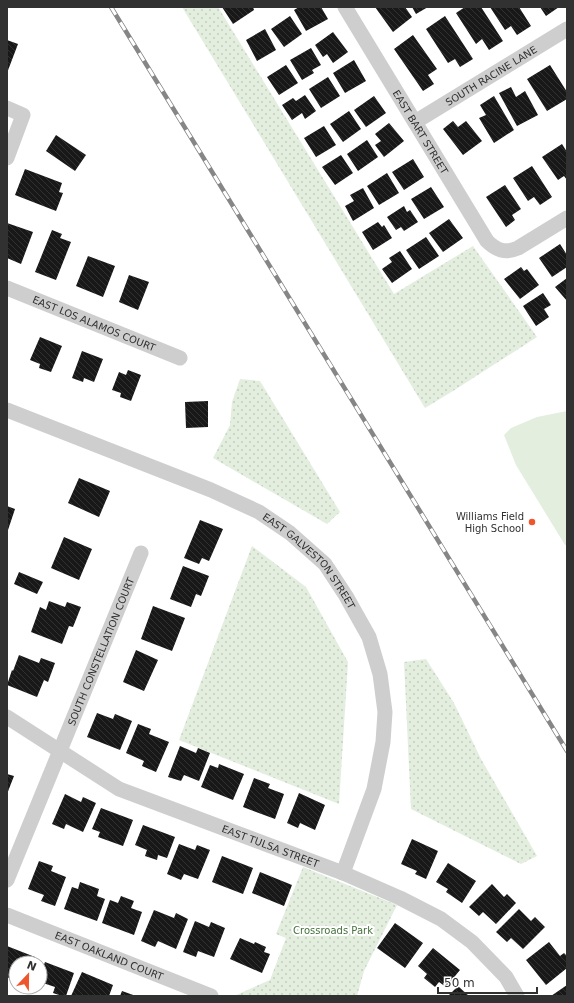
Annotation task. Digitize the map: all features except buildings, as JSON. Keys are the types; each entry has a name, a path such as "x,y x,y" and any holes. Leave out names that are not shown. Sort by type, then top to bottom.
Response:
{"street":[{"name":"EAST BART STREET","path":"345,7 487,241 494,248 501,251 516,249 567,218"},
{"name":"SOUTH RACINE LANE","path":"415,122 567,29"},
{"path":"7,108 23,115 7,158"},
{"name":"EAST LOS ALAMOS COURT","path":"7,288 180,358"},
{"name":"EAST GALVESTON STREET","path":"7,410 211,490 259,512 290,533 325,564 346,596 369,637 380,674 385,712 383,742 374,789 342,872"},
{"name":"SOUTH CONSTELLATION COURT","path":"7,880 141,553"},
{"name":"EAST TULSA STREET","path":"7,717 119,789 342,872 400,898 441,919 472,942 506,977 517,996"},
{"name":"EAST OAKLAND COURT","path":"7,915 211,996"}],"green space":[{"path":"182,7 218,7 394,294 473,246 537,337 425,408"},
{"path":"240,379 260,381 340,512 327,524 213,458 230,425 232,402"},
{"path":"567,411 567,545 565,545 516,465 504,435 511,428 537,417"},
{"path":"252,546 306,587 348,662 339,804 179,740"},
{"path":"426,659 454,703 481,759 537,856 521,864 411,809 404,662"},
{"name":"Crossroads Park","path":"303,867 397,905 364,971 357,996 234,996 270,980 286,938 276,934"}],"railway":[{"path":"111,7 567,751"}],"place":[{"name":"Williams Field High School","path":"532,522"}]}
